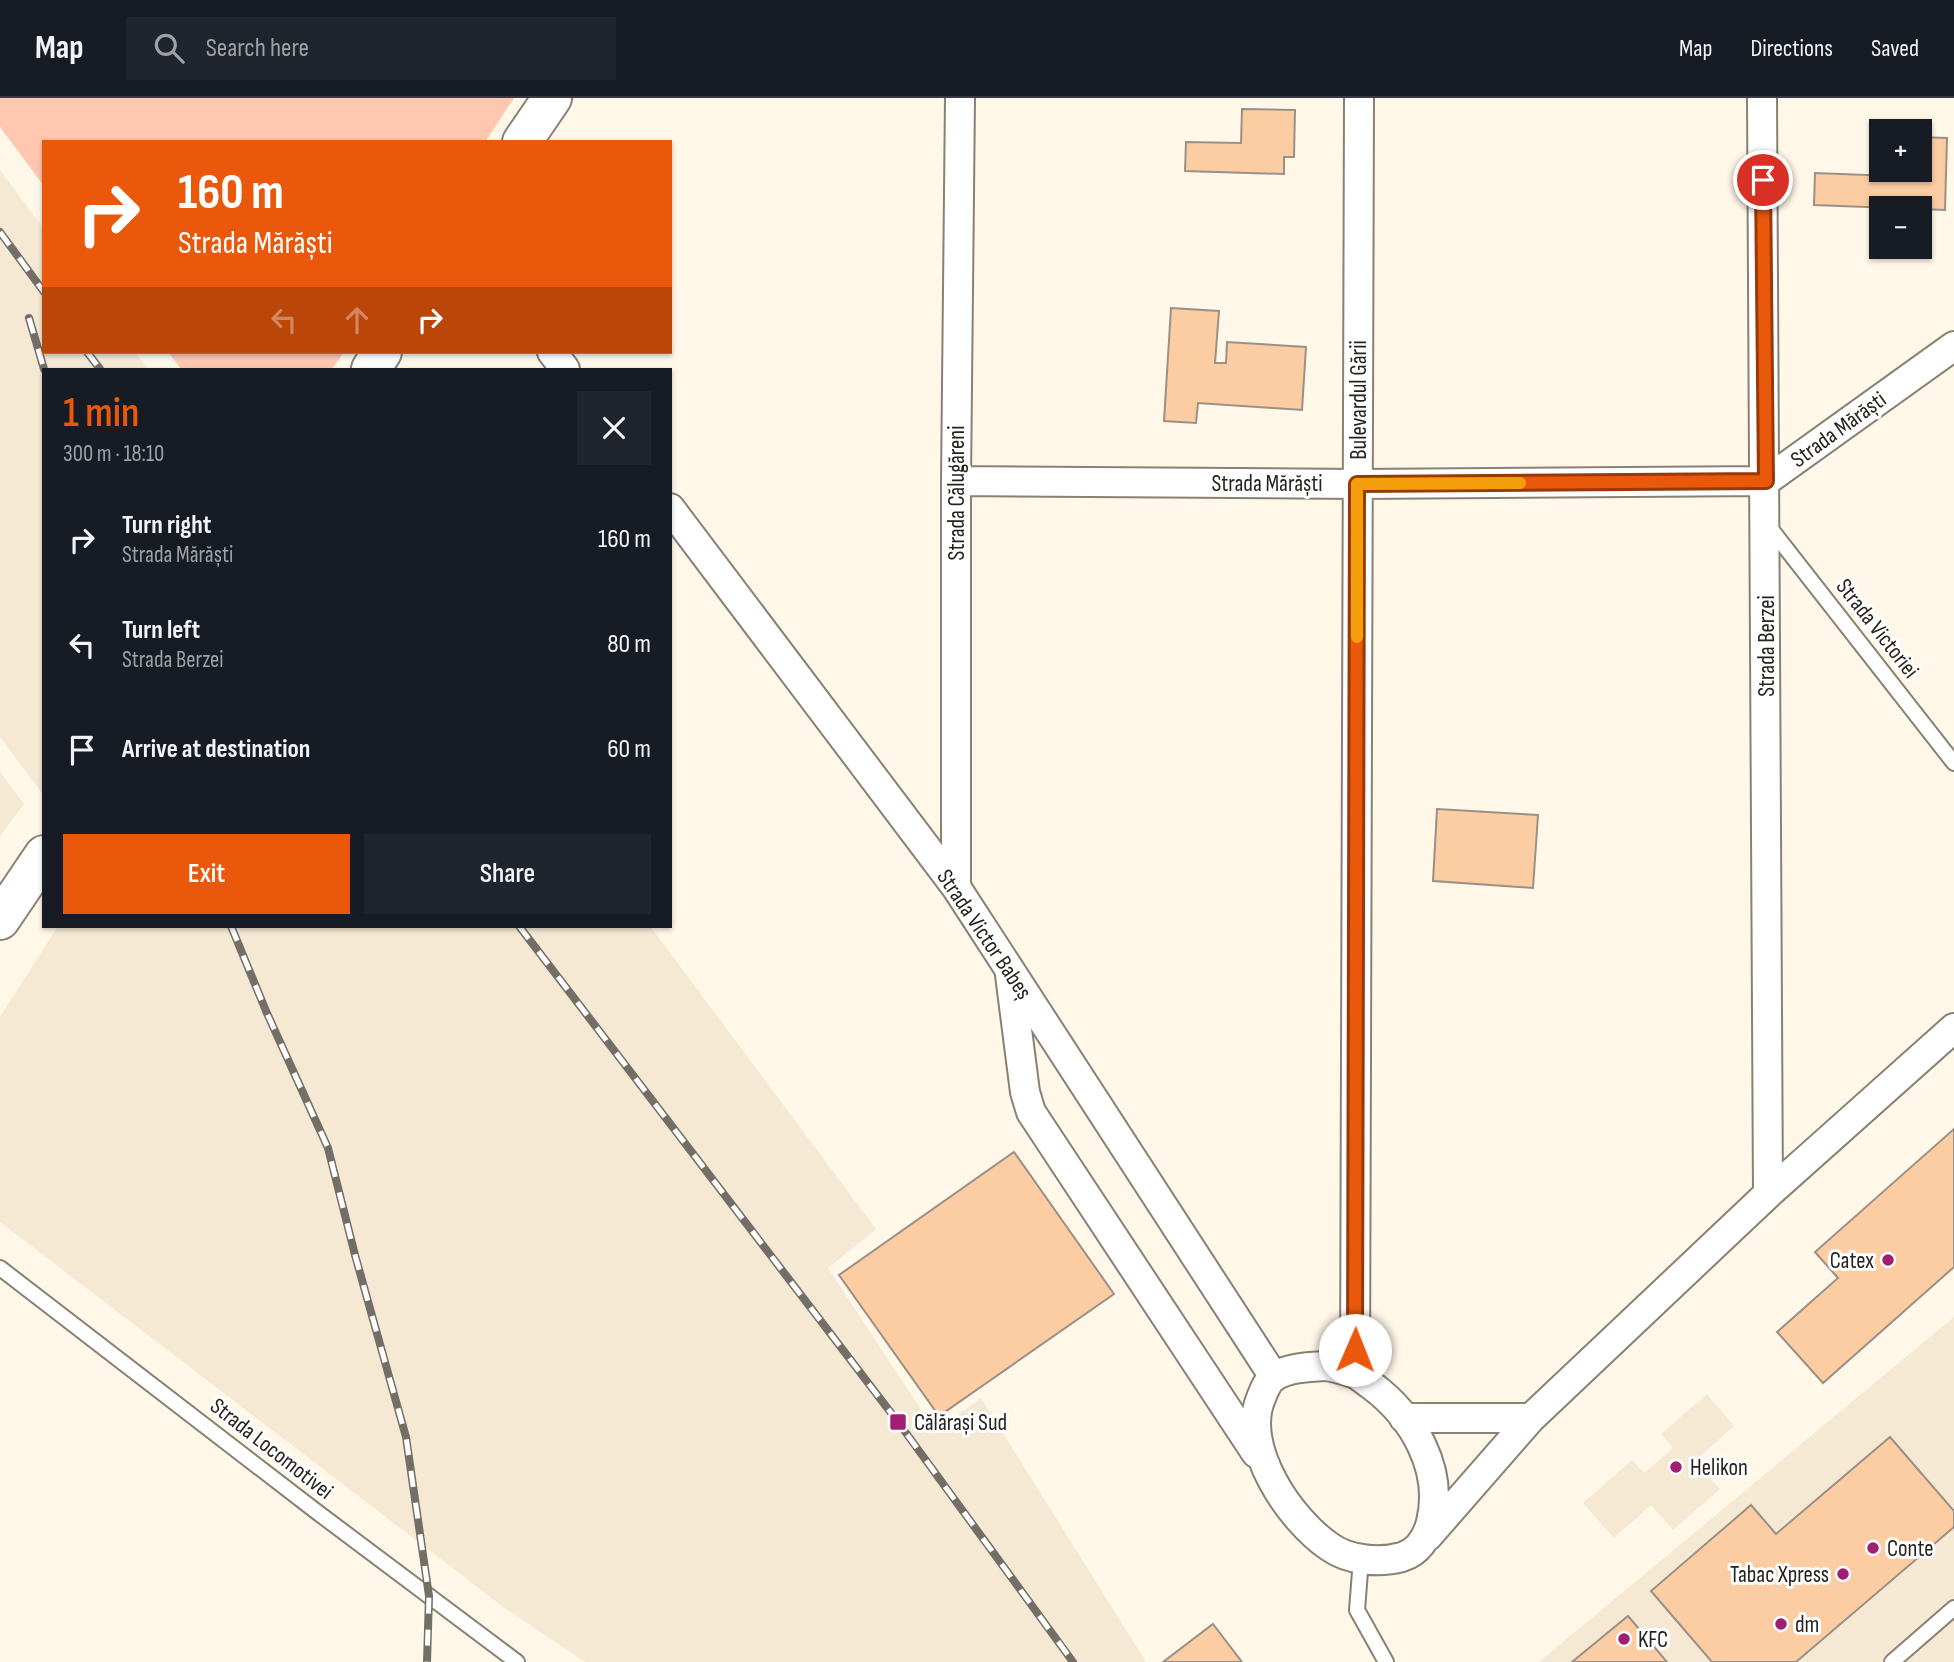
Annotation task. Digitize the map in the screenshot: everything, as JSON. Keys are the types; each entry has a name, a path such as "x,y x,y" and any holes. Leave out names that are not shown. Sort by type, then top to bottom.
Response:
{"main road":[{"path":"523,140 552,98"},
{"path":"0,920 42,858"}],"street":[{"name":"Strada Călugăreni","path":"956,887 960,98"},
{"name":"Bulevardul Gării","path":"1355,1373 1359,98"},
{"name":"Strada Berzei","path":"1762,98 1768,1194"},
{"name":"Strada Mărăști","path":"956,481 1357,484 1766,481 1954,346"},
{"path":"554,354 564,368"},
{"name":"Strada Victor Babeș","path":"672,511 956,887 1274,1377"},
{"path":"1009,969 1025,1092 1031,1112 1267,1469 1286,1502 1307,1527 1332,1548 1361,1559 1388,1560 1412,1554 1531,1418 1768,1194 1954,1028"},
{"path":"1267,1469 1255,1437 1255,1419 1261,1396 1274,1377 1300,1368 1327,1366 1355,1373 1385,1396 1424,1446 1432,1475 1435,1508 1428,1536"},
{"path":"1404,1418 1531,1418"}],"lane":[{"name":"Strada Victoriei","path":"1766,522 1954,763"},
{"name":"Strada Locomotivei","path":"0,1268 317,1513 517,1662"},
{"path":"1361,1559 1357,1610 1386,1662"},
{"path":"1892,1662 1954,1608"}],"shaded area":[{"path":"0,98 514,98 486,140 42,140 42,183 0,127"},
{"path":"0,170 42,226 42,354 137,354 147,368 42,368 42,793 0,737"},
{"path":"170,354 343,354 333,368 180,368"},
{"path":"0,772 24,804 0,836"},
{"path":"57,928 651,928 876,1229 828,1268 935,1431 981,1398 1146,1662 585,1662 506,1609 0,1222 0,1017"},
{"path":"1954,1317 1954,1662 1539,1662"},
{"name":"Helikon","path":"1707,1394 1734,1426 1695,1461 1720,1489 1673,1530 1651,1505 1614,1538 1583,1503 1632,1460 1644,1473 1673,1448 1661,1434"}],"building":[{"path":"1242,109 1295,110 1294,157 1284,157 1284,174 1185,171 1186,142 1241,143"},
{"path":"1932,137 1947,138 1945,210 1932,210 1932,196 1869,196 1869,207 1814,205 1815,173 1869,175 1869,182 1932,182"},
{"path":"1171,308 1219,311 1215,363 1226,363 1227,342 1306,347 1302,410 1198,403 1196,423 1164,421"},
{"path":"1437,809 1538,815 1533,888 1433,881"},
{"name":"Catex","path":"1954,1129 1954,1267 1823,1383 1777,1332 1838,1278 1815,1252"},
{"path":"1014,1152 1114,1294 939,1416 839,1275"},
{"path":"1890,1437 1954,1511 1954,1527 1796,1662 1712,1662 1651,1591 1751,1505 1776,1534"},
{"name":"KFC","path":"1628,1616 1667,1662 1572,1662"},
{"path":"1213,1624 1242,1662 1163,1662"}],"railway":[{"path":"0,232 42,289"},
{"path":"29,318 44,368"},
{"path":"89,354 99,368"},
{"path":"232,928 328,1148 406,1437 429,1596 427,1662"},
{"path":"521,928 898,1422 1073,1662"}],"slow traffic":[{"path":"1357,637 1357,484 1520,483"}],"place":[{"name":"Catex","path":"1888,1260"},
{"name":"Călărași Sud","path":"898,1422"},
{"name":"Helikon","path":"1676,1467"},
{"name":"Conte","path":"1873,1548"},
{"name":"Tabac Xpress","path":"1843,1574"},
{"name":"dm","path":"1781,1624"},
{"name":"KFC","path":"1624,1639"}],"route":[{"path":"1355,1350 1357,484 1766,481 1763,180"}]}
